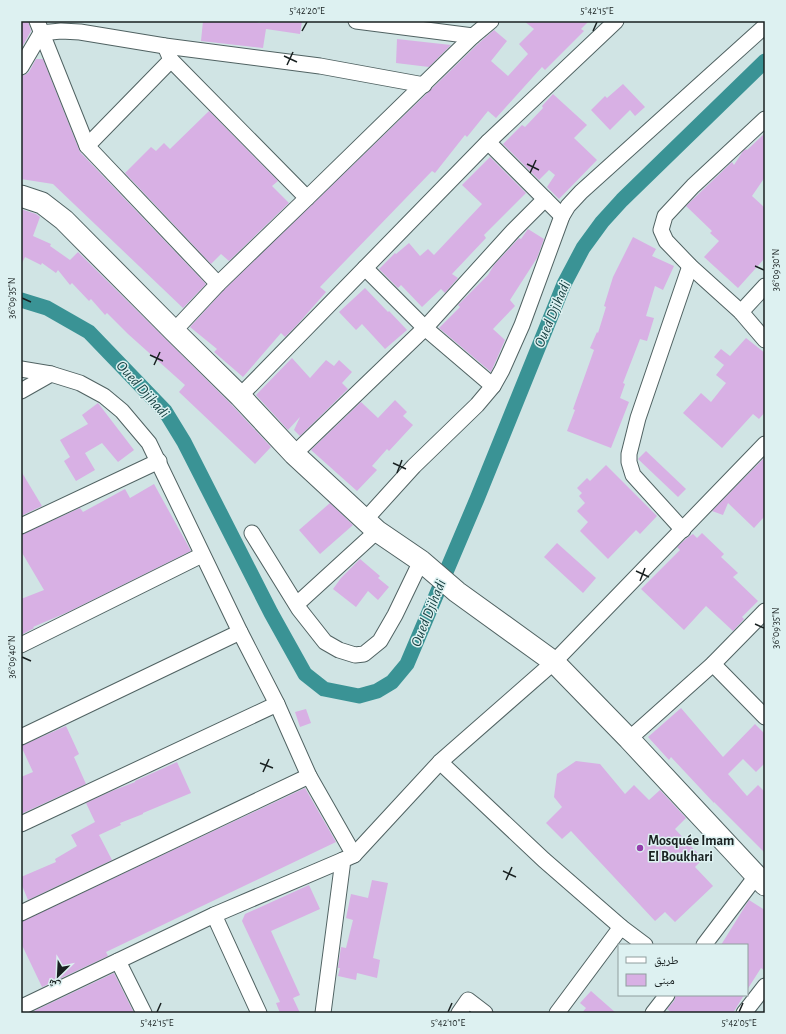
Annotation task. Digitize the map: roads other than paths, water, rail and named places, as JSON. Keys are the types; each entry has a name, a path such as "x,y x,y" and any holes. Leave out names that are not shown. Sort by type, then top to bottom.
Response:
{"street":[{"path":"356,21 473,36"},
{"path":"174,331 218,284 473,36 491,21"},
{"path":"240,396 488,142 616,21"},
{"path":"297,604 371,525 414,466 477,405 493,386 502,370 522,325 562,216 568,206 581,192 765,26"},
{"path":"39,27 165,46 320,66 424,84"},
{"path":"21,67 39,27"},
{"path":"39,27 87,146 218,284"},
{"path":"165,46 171,60 307,198"},
{"path":"87,146 171,60"},
{"path":"765,119 693,186 665,216 661,230 666,241 690,266 740,312 765,340"},
{"path":"488,142 562,216"},
{"path":"21,196 42,203 64,220 240,396 294,454 371,525 426,566 457,592 554,662 629,739 761,880 705,944"},
{"path":"294,454 425,328 513,231 545,199"},
{"path":"683,530 633,475 629,462 629,454 638,418 690,266"},
{"path":"365,268 425,328 493,386"},
{"path":"740,312 765,286"},
{"path":"21,369 51,374 80,383 104,396 122,411 149,443 159,461 202,555 277,704 309,776 349,858 323,1013"},
{"path":"21,391 51,374"},
{"path":"26,1004 214,916 349,858 440,762 554,662 765,444"},
{"path":"21,526 159,461"},
{"path":"252,533 297,604 299,610 325,642 339,650 355,655 364,654 380,641 426,566"},
{"path":"21,645 202,555"},
{"path":"629,739 713,664 765,611"},
{"path":"21,737 240,632"},
{"path":"713,664 765,717"},
{"path":"21,824 277,704"},
{"path":"440,762 544,860 620,927 644,944"},
{"path":"21,913 309,776"},
{"path":"214,916 259,1013"},
{"path":"557,1013 620,927"},
{"path":"118,961 144,1013"},
{"path":"744,1013 765,986"},
{"path":"653,1013 666,996"},
{"path":"459,1013 468,1000 485,1013"}],"waterway":[{"name":"Oued Djihadi","path":"21,300 47,308 89,332 165,411 184,442 271,613 305,674 324,689 359,696 377,691 392,682 407,664 477,499 564,284 583,248 602,222 622,200 765,61"}],"place":[{"name":"Mosquée Imam El Boukhari","path":"640,848"}]}
